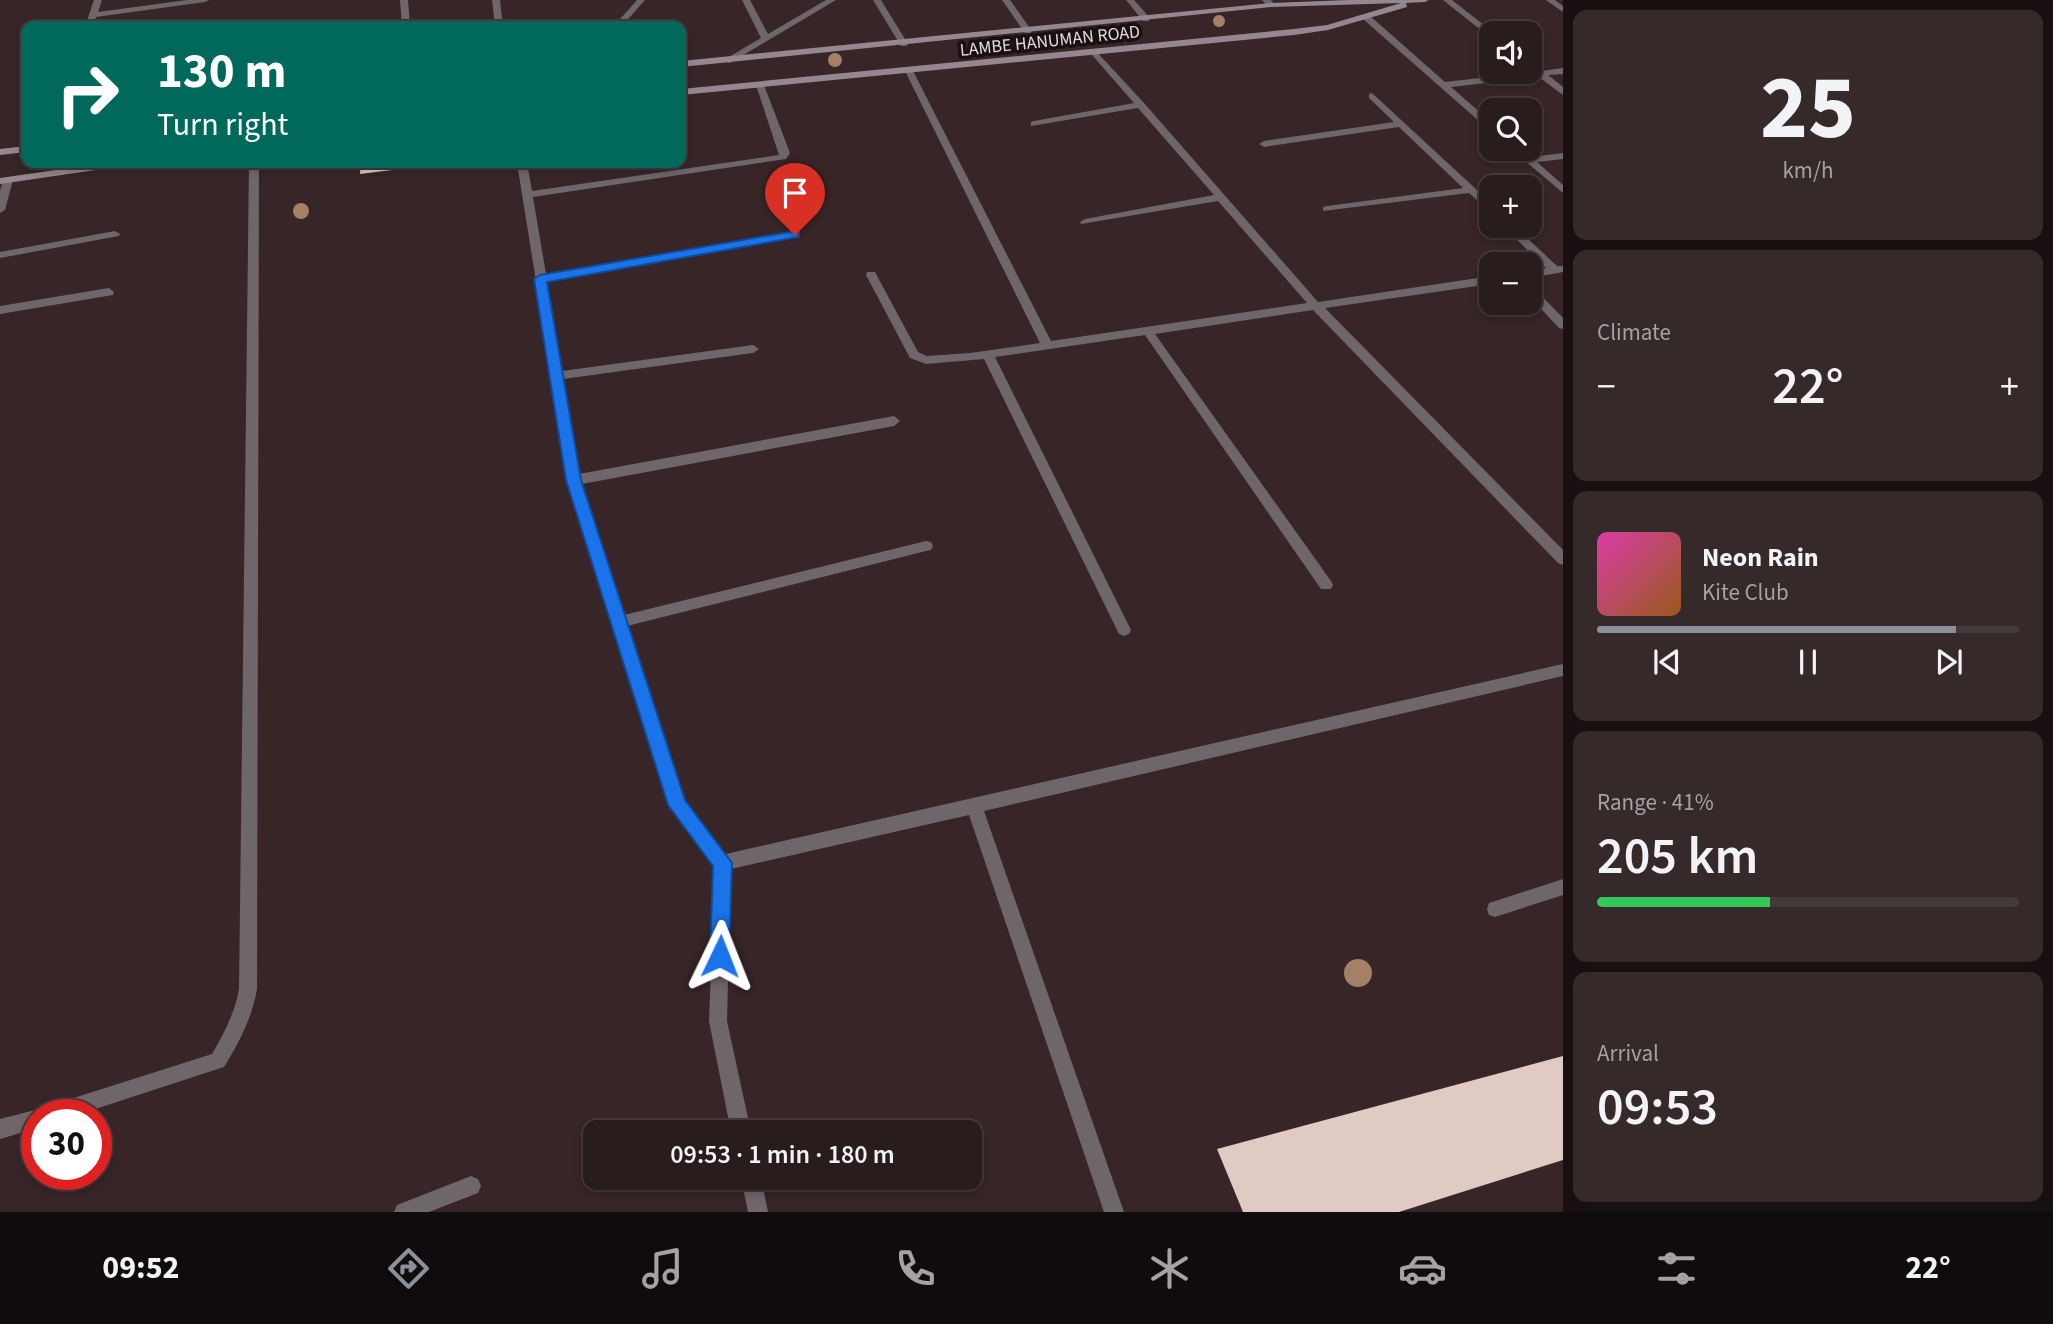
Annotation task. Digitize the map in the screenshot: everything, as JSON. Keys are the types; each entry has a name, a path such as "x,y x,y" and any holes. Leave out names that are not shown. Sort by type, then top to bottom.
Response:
{"main road":[{"name":"LAMBE HANUMAN ROAD","path":"686,92 1294,32 1366,18 1425,0"},
{"name":"LAMBE HANUMAN ROAD","path":"686,64 1146,19 1268,3 1419,1"},
{"path":"0,152 21,150"},
{"path":"4,180 88,168"}],"street":[{"path":"91,21 98,0"},
{"path":"93,15 205,0"},
{"path":"404,0 405,21"},
{"path":"496,0 498,21"},
{"path":"623,0 628,15"},
{"path":"623,21 641,0"},
{"path":"746,0 766,39"},
{"path":"730,60 832,0"},
{"path":"877,0 904,44"},
{"path":"1006,0 1028,31"},
{"path":"1129,0 1146,19"},
{"path":"1447,0 1479,25"},
{"path":"1550,0 1563,10"},
{"path":"1366,18 1479,116"},
{"path":"1095,53 1315,304 1563,559"},
{"path":"909,71 1048,346"},
{"path":"1542,74 1563,71"},
{"path":"1542,75 1563,92"},
{"path":"1443,85 1479,81"},
{"path":"529,194 783,157 785,153 760,85"},
{"path":"1372,96 1479,198"},
{"path":"1034,124 1141,105"},
{"path":"1264,144 1402,124"},
{"path":"1542,158 1563,156"},
{"path":"1530,161 1563,190"},
{"path":"97,1099 218,1061 238,1027 246,1003 254,168"},
{"path":"523,168 574,480 677,805 723,863 718,1021 739,1120"},
{"path":"0,210 4,180"},
{"path":"1327,209 1471,190"},
{"path":"1085,222 1221,197"},
{"path":"0,255 116,234"},
{"path":"540,279 795,235"},
{"path":"1522,238 1559,270"},
{"path":"872,275 914,355 926,359 988,355 1149,333 1315,304 1479,282"},
{"path":"0,310 109,292"},
{"path":"1542,303 1563,325"},
{"path":"1149,333 1326,584"},
{"path":"556,376 752,349"},
{"path":"988,355 1124,630"},
{"path":"574,480 894,421"},
{"path":"619,622 926,546"},
{"path":"723,863 1563,670"},
{"path":"974,806 1114,1212"},
{"path":"1495,909 1563,887"},
{"path":"0,1129 21,1123"},
{"path":"404,1212 471,1186"},
{"path":"753,1190 758,1212"}],"building":[{"path":"361,168 408,168 360,174"},
{"path":"1563,1056 1563,1160 1399,1212 1243,1212 1217,1149"}],"route":[{"path":"720,956 723,863 677,805 574,480 540,279 795,235"}]}
